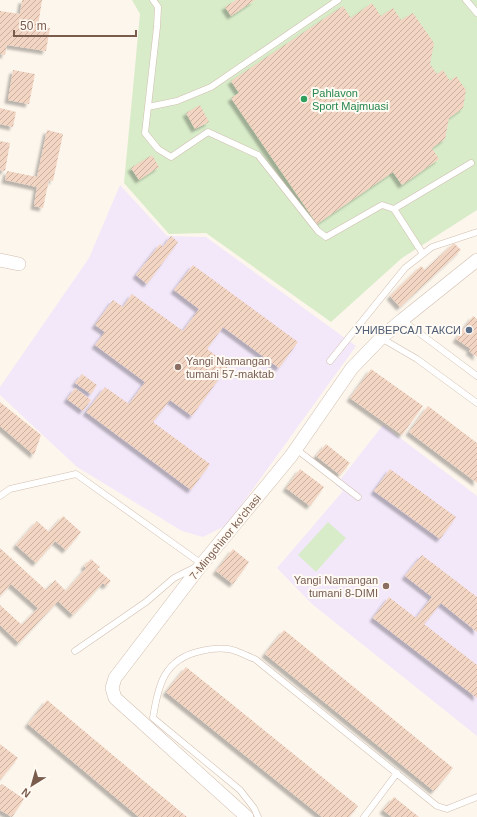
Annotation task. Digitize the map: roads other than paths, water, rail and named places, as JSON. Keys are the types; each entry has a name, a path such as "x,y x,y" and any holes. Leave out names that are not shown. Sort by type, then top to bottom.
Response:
{"street":[{"path":"0,260 19,264"},
{"name":"7-Mingchinor ko'chasi","path":"247,817 115,698 112,688 115,678 202,564 296,449 352,368 381,338 477,260"}],"lane":[{"path":"153,0 158,7 145,133 158,149 170,157 208,132 258,155 318,231 326,237 382,205 394,209 423,254"},
{"path":"148,107 177,101 211,87 338,0"},
{"path":"466,0 477,13"},
{"path":"394,209 471,163"},
{"path":"330,361 405,268 432,247 477,232"},
{"path":"402,320 477,376"},
{"path":"381,338 417,360 477,403"},
{"path":"296,449 358,497"},
{"path":"0,496 10,489 76,474 202,564 174,578 146,602 75,651"},
{"path":"258,817 254,808 240,790 153,718 159,687 173,662 191,653 210,649 229,649 255,659 437,806 447,809 477,796"},
{"path":"364,817 397,773"}],"place":[{"name":"Pahlavon Sport Majmuasi","path":"304,99"},
{"name":"УНИВЕРСАЛ ТАКСИ","path":"469,330"},
{"name":"Yangi Namangan tumani 57-maktab","path":"178,367"},
{"name":"Yangi Namangan tumani 8-DIMI","path":"386,586"}]}
